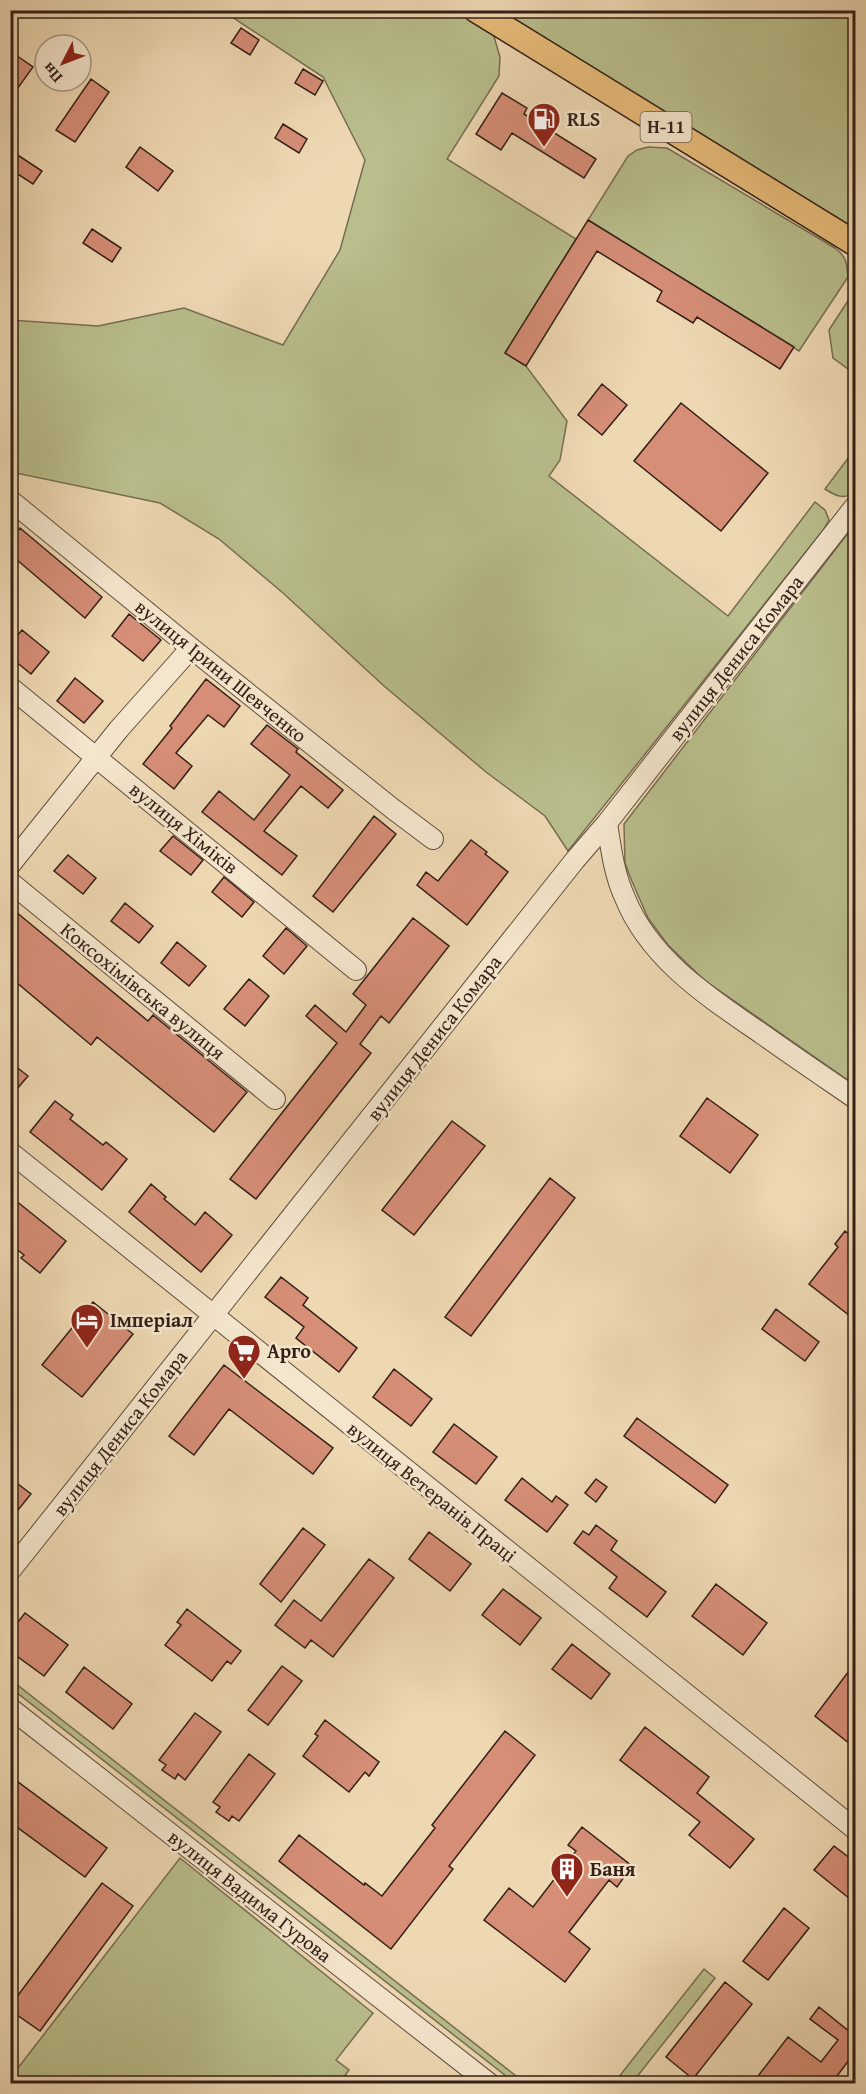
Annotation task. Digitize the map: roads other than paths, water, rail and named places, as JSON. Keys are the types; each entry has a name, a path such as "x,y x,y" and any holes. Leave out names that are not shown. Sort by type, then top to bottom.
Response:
{"main road":[{"name":"Н-11","path":"476,10 855,244"}],"street":[{"name":"вулиця Ірини Шевченко","path":"10,500 191,648 434,839"},
{"name":"вулиця Дениса Комара","path":"10,1570 575,860 607,823 855,505"},
{"path":"10,865 119,729 191,648"},
{"name":"вулиця Хіміків","path":"10,687 356,970"},
{"path":"607,823 613,864 625,900 637,923 659,951 697,989 855,1099"},
{"name":"Коксохімівська вулиця","path":"10,882 275,1099"},
{"name":"вулиця Ветеранів Праці","path":"10,1152 855,1830"},
{"name":"вулиця Вадима Гурова","path":"10,1707 490,2084"}],"place":[{"name":"RLS","path":"544,148"},
{"name":"Імперіал","path":"87,1349"},
{"name":"Арго","path":"244,1380"},
{"name":"Баня","path":"567,1898"}]}
